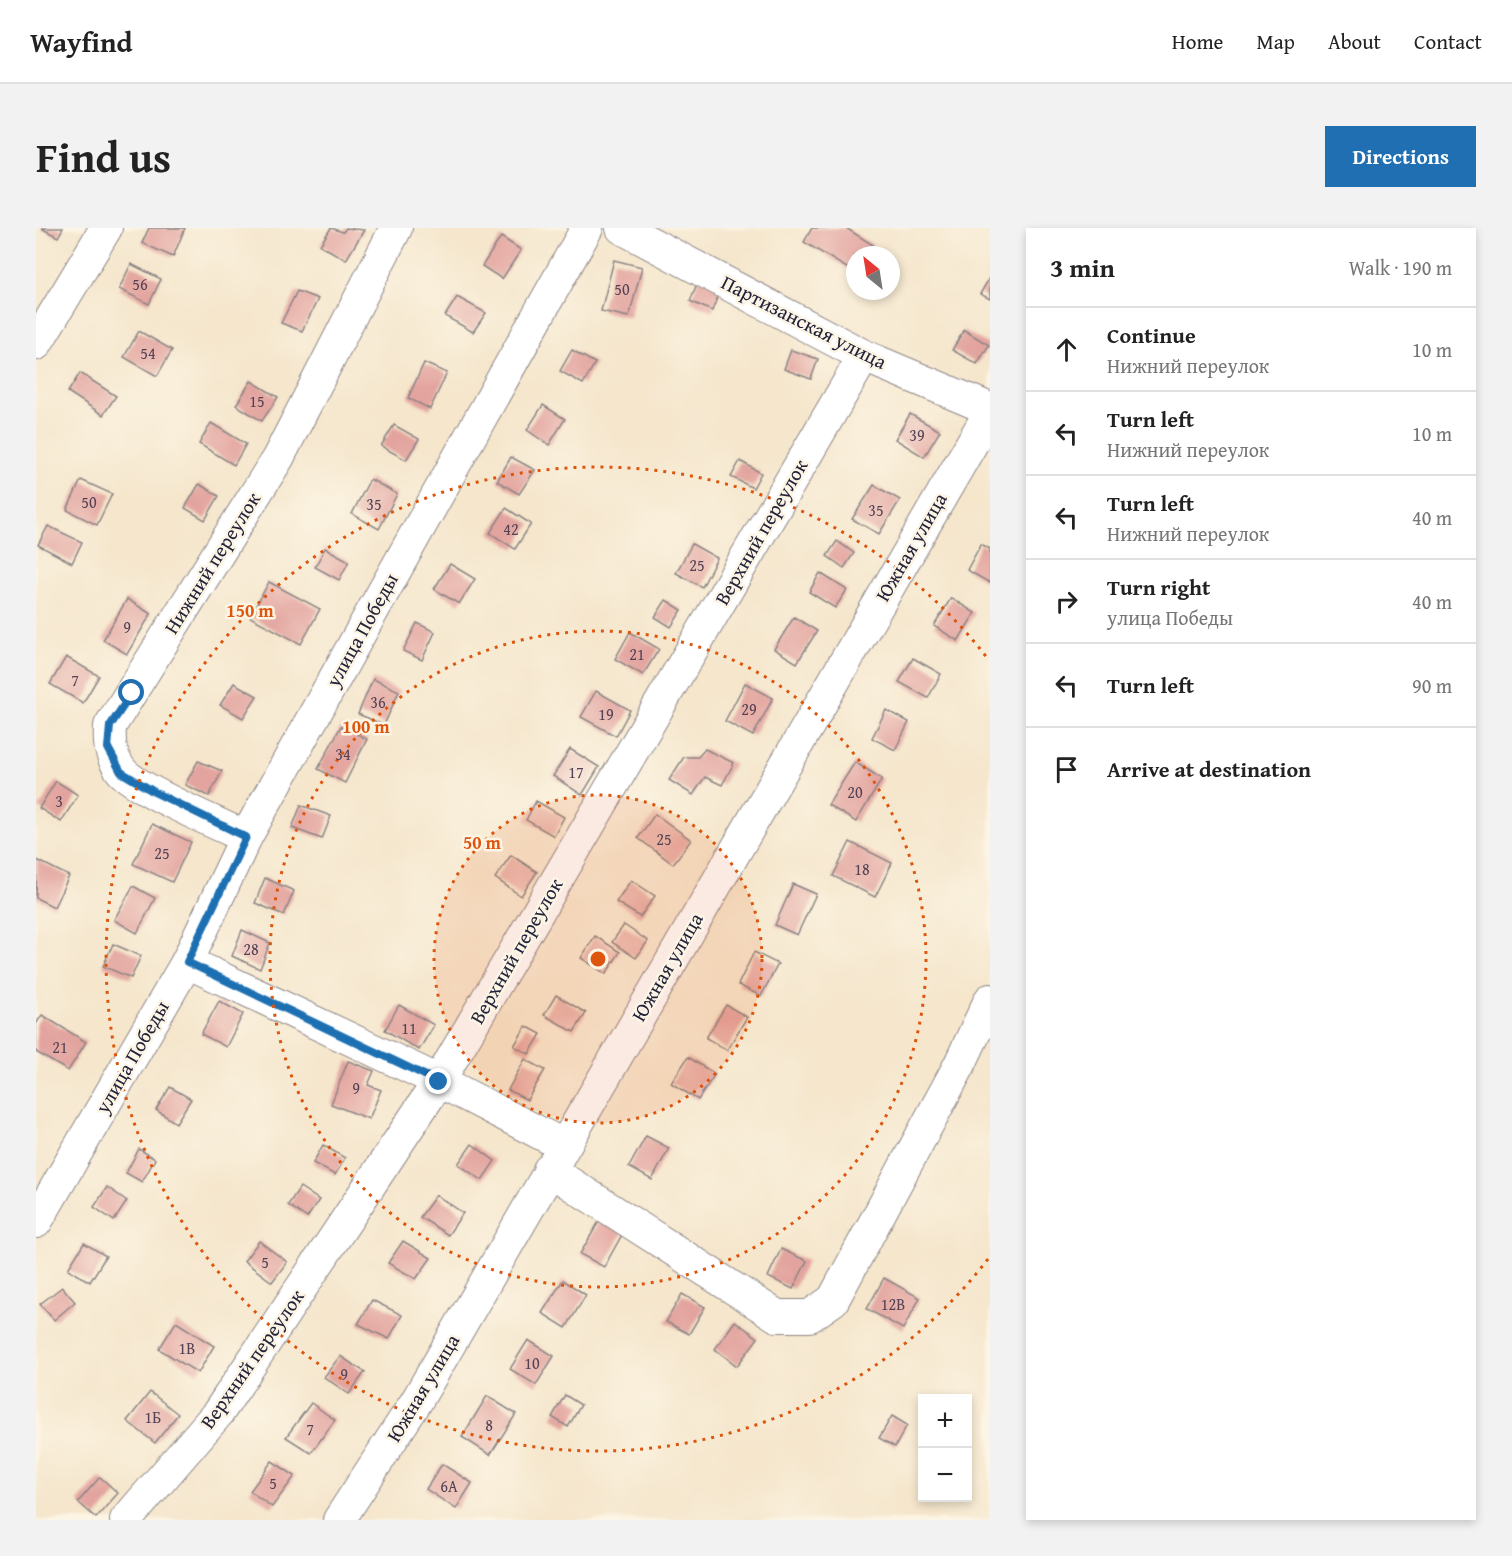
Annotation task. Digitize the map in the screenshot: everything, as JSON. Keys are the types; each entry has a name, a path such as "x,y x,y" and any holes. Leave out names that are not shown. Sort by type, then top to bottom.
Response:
{"street":[{"path":"36,344 106,228"},
{"name":"Нижний переулок","path":"246,837 156,793 121,772 108,748 110,726 278,458 396,228"},
{"name":"улица Победы","path":"36,1222 187,962 246,837 587,228"},
{"name":"Партизанская улица","path":"622,228 864,356 990,410"},
{"name":"Верхний переулок","path":"126,1520 218,1413 439,1082 864,356"},
{"name":"Южная улица","path":"339,1520 416,1402 990,410"},
{"path":"187,962 439,1082 556,1158 777,1316 810,1316 833,1300 959,1066 990,1000"}],"building":[{"path":"41,228 63,228 58,237"},
{"path":"149,228 185,228 173,257 142,243"},
{"path":"331,228 343,232 346,228 364,230 346,260 320,245"},
{"path":"812,228 846,228 873,245 846,246 846,268 804,242"},
{"path":"501,237 521,250 502,279 482,266"},
{"path":"614,260 642,267 629,317 601,311"},
{"path":"131,264 161,279 149,304 119,289"},
{"path":"990,277 990,299 980,294"},
{"path":"699,279 721,288 712,311 690,301"},
{"path":"297,291 318,299 302,331 281,323"},
{"path":"457,297 486,313 473,332 445,316"},
{"path":"964,330 989,345 977,364 952,350"},
{"path":"139,331 172,350 157,376 124,357"},
{"path":"572,350 595,363 583,384 560,371"},
{"path":"791,350 818,359 811,379 784,369"},
{"path":"424,363 447,373 430,409 408,398"},
{"path":"80,373 116,396 103,415 68,392"},
{"path":"251,381 278,397 262,421 236,405"},
{"path":"543,405 565,419 549,445 527,430"},
{"path":"910,414 940,431 924,457 895,439"},
{"path":"211,423 246,444 234,465 199,444"},
{"path":"394,425 419,439 406,460 381,446"},
{"path":"511,457 535,470 519,494 497,481"},
{"path":"740,461 761,473 753,488 731,477"},
{"path":"370,479 397,494 379,529 352,514"},
{"path":"81,480 112,494 97,525 67,510"},
{"path":"199,484 219,496 205,520 185,508"},
{"path":"874,485 900,500 879,534 852,519"},
{"path":"506,508 531,524 515,549 490,533"},
{"path":"48,526 82,542 72,563 38,545"},
{"path":"837,541 854,553 844,568 827,556"},
{"path":"692,544 717,558 702,587 676,573"},
{"path":"981,544 990,549 990,583 967,570"},
{"path":"325,548 349,561 339,580 315,567"},
{"path":"450,564 475,579 459,604 434,589"},
{"path":"820,573 847,590 835,608 809,592"},
{"path":"269,582 320,609 301,644 250,617"},
{"path":"951,598 975,613 958,641 934,626"},
{"path":"127,599 151,614 127,654 103,640"},
{"path":"666,600 682,610 671,627 655,617"},
{"path":"794,617 817,631 797,663 774,649"},
{"path":"417,623 435,632 422,660 403,651"},
{"path":"630,632 659,649 643,675 615,659"},
{"path":"66,657 99,676 83,703 50,684"},
{"path":"913,658 941,674 928,698 899,682"},
{"path":"373,679 399,691 384,725 358,714"},
{"path":"234,683 257,696 243,718 220,705"},
{"path":"745,683 773,698 753,736 725,721"},
{"path":"596,691 630,710 616,736 581,717"},
{"path":"886,710 909,722 895,750 872,738"},
{"path":"341,726 367,739 345,783 318,769"},
{"path":"570,749 599,767 582,795 553,776"},
{"path":"705,749 734,763 722,785 705,777 693,795 669,780 684,757 698,757"},
{"path":"198,761 222,771 209,796 185,785"},
{"path":"855,762 882,779 856,822 828,805"},
{"path":"56,781 78,795 61,822 39,808"},
{"path":"536,801 564,817 554,836 526,820"},
{"path":"301,805 331,816 322,839 292,828"},
{"path":"655,814 691,840 673,864 638,838"},
{"path":"152,824 191,842 172,882 133,864"},
{"path":"850,842 892,863 875,897 833,876"},
{"path":"511,855 537,872 521,896 495,878"},
{"path":"37,860 69,876 54,907 36,898"},
{"path":"265,878 294,891 284,915 255,903"},
{"path":"631,880 655,896 640,917 616,902"},
{"path":"793,884 816,894 797,935 775,925"},
{"path":"133,886 155,898 137,933 114,920"},
{"path":"624,925 648,941 636,958 612,942"},
{"path":"242,930 270,943 260,969 232,956"},
{"path":"595,936 620,952 606,974 581,958"},
{"path":"113,944 141,956 131,978 103,966"},
{"path":"754,952 778,964 761,996 738,985"},
{"path":"556,995 586,1013 574,1032 544,1015"},
{"path":"219,1001 243,1014 226,1047 201,1034"},
{"path":"399,1005 434,1025 419,1050 385,1030"},
{"path":"726,1005 747,1017 727,1050 706,1038"},
{"path":"42,1015 86,1042 68,1071 36,1052 36,1024"},
{"path":"526,1026 541,1034 529,1054 514,1046"},
{"path":"688,1057 715,1074 698,1100 671,1083"},
{"path":"525,1059 545,1070 527,1100 508,1090"},
{"path":"348,1061 374,1071 368,1085 381,1090 369,1119 331,1104"},
{"path":"170,1087 191,1099 176,1123 156,1110"},
{"path":"646,1136 669,1148 652,1180 629,1167"},
{"path":"472,1144 495,1161 482,1180 458,1164"},
{"path":"323,1145 345,1158 335,1175 313,1163"},
{"path":"139,1149 155,1159 142,1182 126,1173"},
{"path":"107,1187 127,1201 114,1221 94,1207"},
{"path":"300,1187 319,1200 307,1218 288,1205"},
{"path":"436,1195 463,1213 448,1235 420,1217"},
{"path":"601,1218 624,1231 604,1267 580,1254"},
{"path":"259,1241 287,1262 272,1282 244,1261"},
{"path":"403,1241 431,1258 416,1279 388,1263"},
{"path":"84,1243 106,1256 90,1282 68,1269"},
{"path":"781,1249 807,1261 793,1289 768,1277"},
{"path":"884,1278 920,1298 903,1329 867,1309"},
{"path":"563,1280 586,1295 566,1328 542,1313"},
{"path":"62,1287 75,1302 54,1320 40,1304"},
{"path":"682,1294 705,1307 689,1334 666,1322"},
{"path":"372,1300 402,1315 389,1339 358,1324"},
{"path":"735,1321 758,1338 737,1366 715,1349"},
{"path":"176,1322 214,1346 198,1373 159,1349"},
{"path":"528,1340 554,1356 536,1385 510,1369"},
{"path":"340,1356 365,1372 349,1394 324,1377"},
{"path":"150,1392 178,1414 155,1443 127,1421"},
{"path":"565,1395 581,1405 568,1427 552,1417"},
{"path":"487,1396 516,1414 490,1455 462,1437"},
{"path":"311,1403 335,1420 311,1453 286,1437"},
{"path":"892,1416 907,1425 895,1447 879,1438"},
{"path":"272,1461 295,1476 272,1507 250,1491"},
{"path":"442,1464 472,1483 456,1509 426,1489"},
{"path":"100,1477 118,1493 96,1518 78,1502"}],"route":[{"path":"132,693 110,726 108,748 121,772 156,793 246,837 187,962 439,1082"}]}
